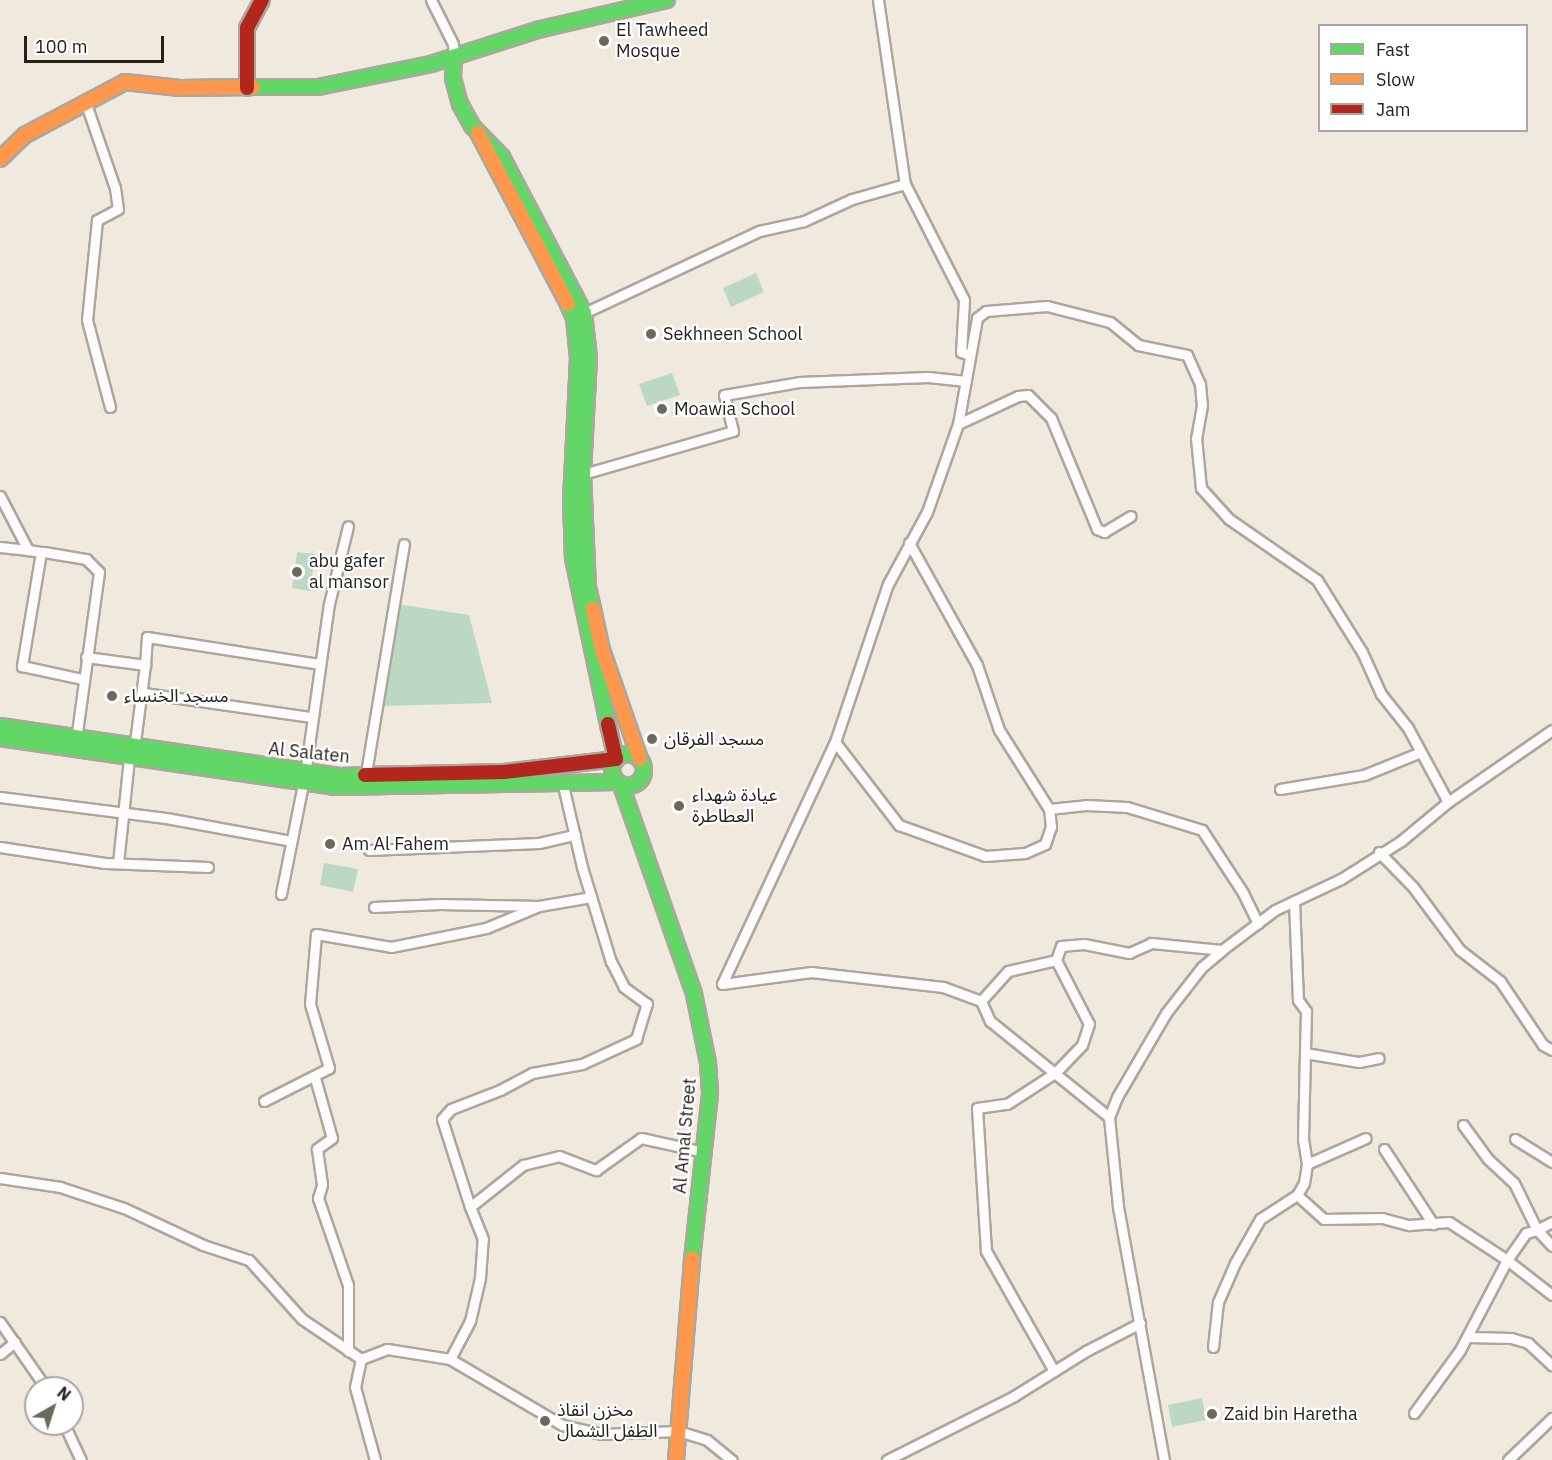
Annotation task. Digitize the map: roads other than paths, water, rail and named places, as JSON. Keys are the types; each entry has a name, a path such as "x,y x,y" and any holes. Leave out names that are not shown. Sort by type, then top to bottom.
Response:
{"main road":[{"path":"247,88 247,28 262,0"},
{"path":"0,159 25,135 85,101 125,82 180,88 318,87 454,57 541,29 659,1"},
{"path":"454,57 455,90 478,133 557,278 574,318 578,358 571,499 573,558 589,646 616,759 612,768 619,784 632,786 641,780 645,769 596,628 585,557 583,474 589,358 584,313 502,157 478,133"},
{"name":"Al Salaten","path":"0,726 132,754 304,778 364,782 562,781 619,784"},
{"name":"Al Salaten","path":"0,738 76,743"},
{"path":"616,759 631,754 640,759"},
{"name":"Al Salaten","path":"364,782 504,772 616,759"},
{"name":"Al Amal Street","path":"619,784 644,844 702,1026 710,1094 682,1349 676,1460"}],"street":[{"path":"431,0 453,44 454,57"},
{"path":"879,0 905,184 964,300 961,352 970,355"},
{"path":"85,101 115,188 118,209 97,220 87,320 110,406"},
{"path":"584,313 759,231 804,221 852,199 905,184"},
{"path":"1109,1117 990,1021 981,1001 943,987 812,972 722,984 834,742 888,584 921,525 958,424 976,318 986,311 1027,304 1047,306 1110,322 1138,345 1187,355 1200,384 1202,405 1196,438 1201,488 1229,519 1317,580 1362,652 1381,694 1421,752 1448,802"},
{"path":"583,474 734,431 724,395 799,382 928,377 966,381"},
{"path":"958,424 1018,396 1028,395 1051,418 1097,529 1104,532 1131,516"},
{"path":"0,496 28,550"},
{"path":"281,894 304,778 319,664 348,526"},
{"path":"834,742 899,825 985,856 1026,853 1045,844 1052,827 1049,809 999,730 977,665 909,543"},
{"path":"364,782 404,544"},
{"path":"0,547 41,552 22,666 82,679"},
{"path":"44,552 86,559 97,568 76,743"},
{"path":"118,863 132,754 144,693 147,637 319,664"},
{"path":"86,657 145,665"},
{"path":"144,693 311,717"},
{"path":"1164,1460 1118,1206 1109,1117 1166,1013 1202,967 1258,924 1294,901 1341,879 1379,852 1401,841 1448,802 1552,730"},
{"path":"1280,789 1364,775 1421,752"},
{"path":"450,1359 470,1321 480,1278 483,1239 470,1208 442,1119 451,1109 500,1090 532,1073 582,1064 636,1039 647,1004 624,987 611,962 591,897 562,781"},
{"path":"0,797 124,812 291,841"},
{"path":"1049,809 1086,805 1127,807 1202,830 1244,893 1258,924"},
{"path":"369,850 539,843 575,835"},
{"path":"0,847 118,863 208,867"},
{"path":"1379,852 1413,886 1460,950 1500,981 1543,1045 1552,1050"},
{"path":"374,907 440,904 539,906 591,897"},
{"path":"1213,1347 1218,1302 1235,1263 1260,1219 1297,1195 1307,1164 1303,1140 1306,1011 1298,1000 1294,901"},
{"path":"264,1101 315,1078 329,1068 310,1004 316,934 391,947 486,928 539,906"},
{"path":"1054,1371 986,1251 977,1108 1007,1104 1055,1073 1082,1045 1089,1024 1056,960 1061,946 1084,944 1129,952 1151,943 1222,950"},
{"path":"981,1001 1008,971 1056,960"},
{"path":"1305,1053 1359,1062 1379,1058"},
{"path":"315,1078 332,1138 317,1149 322,1185 318,1198 348,1285 348,1351"},
{"path":"1463,1125 1488,1159 1514,1183 1537,1230 1552,1246"},
{"path":"470,1208 523,1165 559,1156 596,1170 641,1138 704,1152"},
{"path":"1307,1164 1366,1138"},
{"path":"1515,1139 1552,1162"},
{"path":"1384,1149 1433,1224"},
{"path":"0,1178 60,1187 124,1208 202,1245 249,1260 302,1319 361,1359"},
{"path":"1297,1195 1324,1219 1433,1224 1449,1222 1507,1260 1552,1295"},
{"path":"1414,1413 1468,1337 1507,1260 1526,1233 1552,1222"},
{"path":"0,1322 38,1376"},
{"path":"887,1460 1014,1396 1140,1323"},
{"path":"1468,1337 1511,1338 1528,1343 1552,1365"},
{"path":"0,1354 15,1342"},
{"path":"361,1359 387,1349 450,1359 562,1425 602,1434 678,1431 707,1440 732,1460"},
{"path":"361,1359 355,1387 375,1460"},
{"path":"1508,1460 1552,1418"},
{"path":"70,1436 81,1460"}],"place":[{"name":"El Tawheed Mosque","path":"604,41"},
{"name":"Sekhneen School","path":"651,334"},
{"name":"Moawia School","path":"662,409"},
{"name":"abu gafer al mansor","path":"297,572"},
{"name":"مسجد الخنساء","path":"112,696"},
{"name":"مسجد الفرقان","path":"652,739"},
{"name":"عيادة شهداء العطاطرة","path":"679,806"},
{"name":"Am Al Fahem","path":"330,844"},
{"name":"Zaid bin Haretha","path":"1212,1414"},
{"name":"مخزن انقاذ الطفل الشمال","path":"545,1421"}]}
